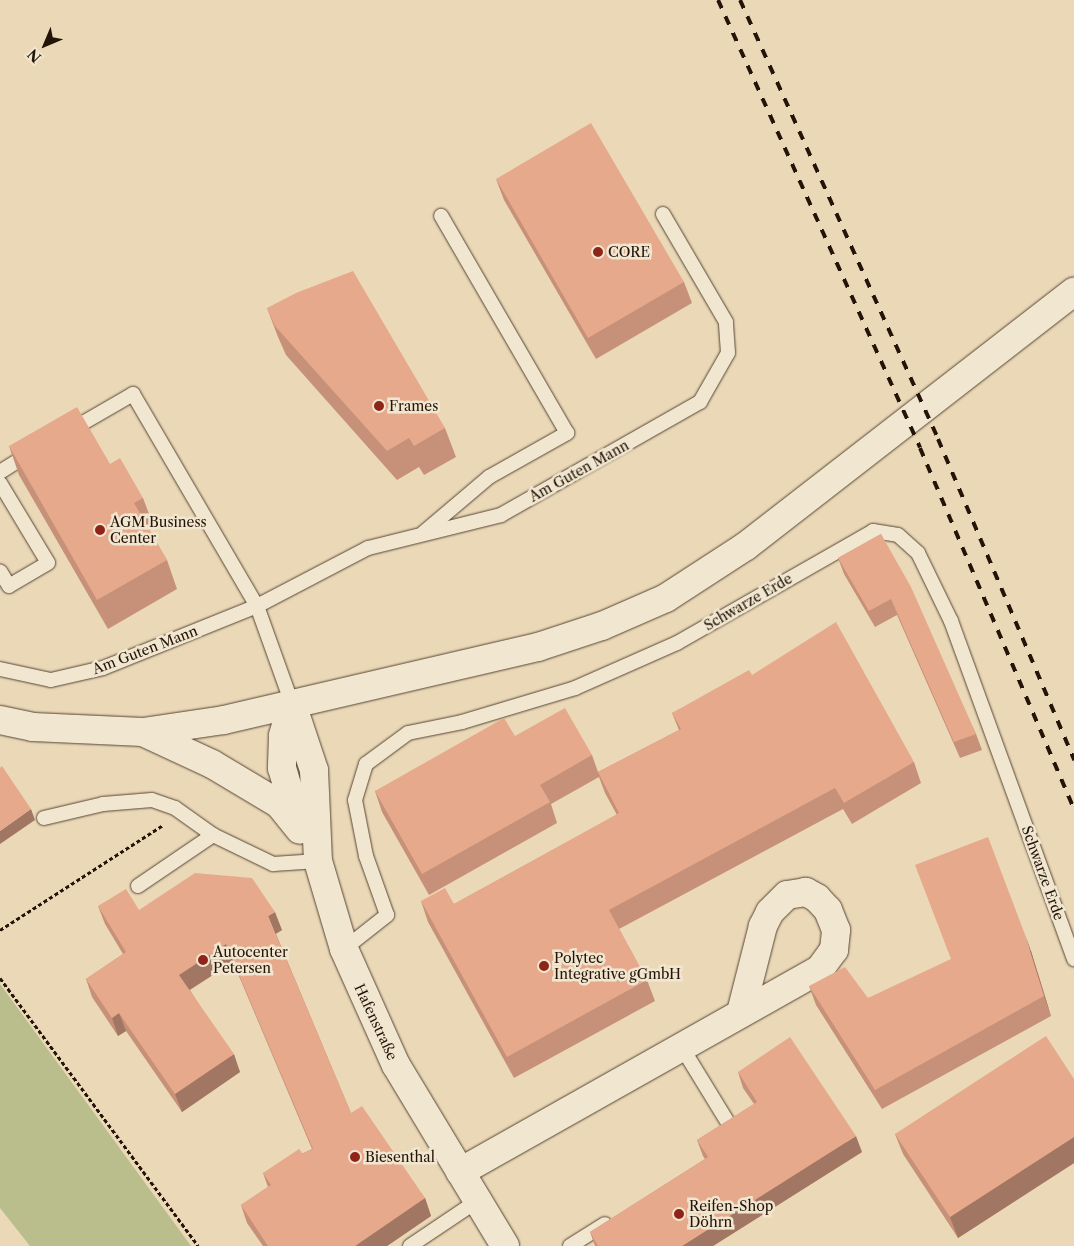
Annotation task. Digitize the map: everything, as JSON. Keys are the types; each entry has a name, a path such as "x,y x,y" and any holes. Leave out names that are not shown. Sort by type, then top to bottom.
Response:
{"street":[{"path":"0,720 33,727 143,732 224,720 538,647 602,626 666,598 746,546 1074,292"},
{"name":"Hafenstraße","path":"292,704 283,736 282,768 300,830"},
{"name":"Hafenstraße","path":"292,704 314,770 318,861"},
{"name":"Hafenstraße","path":"143,732 212,764 279,804 300,830 318,861 344,949 396,1064 505,1246"},
{"path":"460,1172 742,1012"}],"lane":[{"name":"Am Guten Mann","path":"0,669 51,680 103,668 257,606 368,548 501,515 700,402 728,353 726,322 664,214"},
{"path":"420,535 489,477 567,433 441,216"},
{"path":"58,438 133,394 257,606 292,704"},
{"path":"0,472 42,447"},
{"path":"0,483 48,563 9,586 0,571"},
{"name":"Schwarze Erde","path":"344,949 387,915 366,856 355,800 366,764 408,733 462,722 574,688 677,643 873,531 898,536 918,553 943,604 1074,959"},
{"path":"44,818 113,803 152,800 175,808 213,835 273,864 318,861"},
{"path":"138,886 213,835"},
{"path":"681,1046 727,1121"},
{"path":"410,1246 477,1201"},
{"path":"570,1246 620,1215"}],"path":[{"path":"0,930 170,820 175,808"},
{"path":"0,978 198,1246"}],"green space":[{"path":"0,984 191,1246 30,1246 0,1208"}],"building":[{"name":"CORE","path":"591,123 684,282 588,338 496,179"},
{"name":"Frames","path":"353,271 445,428 414,446 409,438 387,451 275,326 267,308 296,293"},
{"name":"AGM Business Center","path":"77,407 110,464 120,458 143,498 134,503 167,560 97,600 9,446"},
{"path":"881,534 911,587 976,734 954,742 891,599 869,611 838,558"},
{"path":"836,622 914,762 844,803 835,788 609,910 647,980 507,1057 421,901 445,888 454,904 619,813 598,772 681,729 672,713 749,670 752,675"},
{"path":"565,708 592,755 540,785 550,802 422,874 375,791 504,718 515,736"},
{"path":"2,766 31,809 0,831 0,768"},
{"path":"988,837 1024,932 1044,996 875,1090 809,986 845,967 868,998 951,959 915,865"},
{"path":"195,873 252,878 275,912 268,916 351,1113 362,1106 425,1198 355,1246 268,1246 241,1205 271,1185 263,1173 299,1149 303,1154 313,1149 226,944 179,975 234,1054 175,1094 119,1013 112,1018 86,979 126,952 98,906 126,889 139,910"},
{"path":"1046,1036 1074,1079 1074,1137 950,1217 895,1134"},
{"path":"790,1037 856,1136 682,1246 598,1246 590,1232 708,1157 697,1140 757,1102 738,1072"}],"railway":[{"path":"718,0 920,448 1074,809"},
{"path":"740,0 938,439 1074,760"}],"place":[{"name":"CORE","path":"598,252"},
{"name":"Frames","path":"379,406"},
{"name":"AGM Business Center","path":"100,530"},
{"name":"Autocenter Petersen","path":"203,960"},
{"name":"Polytec Integrative gGmbH","path":"544,966"},
{"name":"Biesenthal","path":"355,1157"},
{"name":"Reifen-Shop Döhrn","path":"679,1214"}]}
